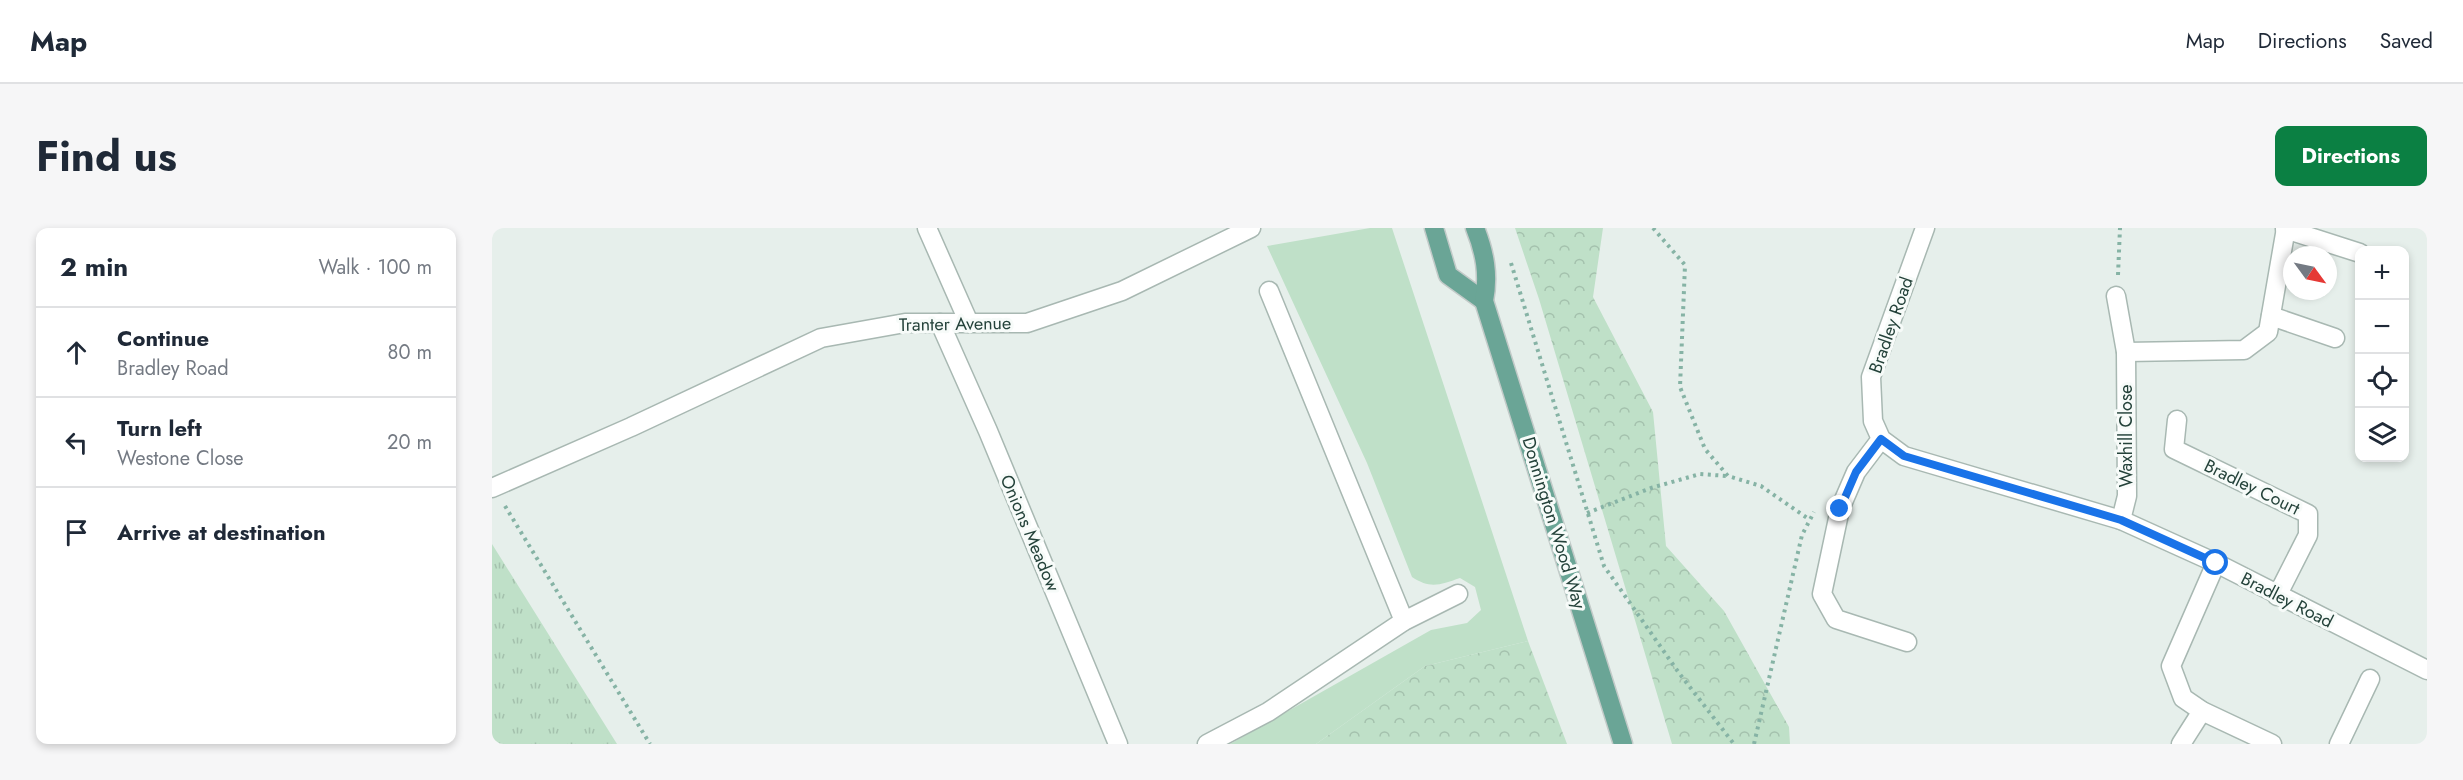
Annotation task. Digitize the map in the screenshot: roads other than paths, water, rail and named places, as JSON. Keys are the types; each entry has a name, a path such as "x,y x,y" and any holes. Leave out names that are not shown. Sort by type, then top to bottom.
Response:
{"main road":[{"path":"1434,228 1448,275 1484,301"},
{"name":"Donnington Wood Way","path":"1475,228 1486,260 1487,278 1484,301 1623,744"}],"street":[{"path":"927,228 969,323"},
{"name":"Tranter Avenue","path":"493,487 631,427 821,338 905,323 1027,323 1112,294 1251,228"},
{"name":"Bradley Road","path":"1925,228 1871,377 1873,421 1881,439 1904,456 2121,520 2216,563 2277,596 2427,670"},
{"path":"2126,352 2244,350 2268,332 2285,228 2355,251"},
{"path":"1269,291 1404,621"},
{"name":"Waxhill Close","path":"2116,296 2126,352 2127,496 2121,520"},
{"path":"2271,316 2335,338"},
{"name":"Onions Meadow","path":"940,323 988,431 1118,744"},
{"name":"Bradley Court","path":"2177,420 2174,449 2308,514 2308,535 2277,596"},
{"path":"1881,439 1856,472 1840,509 1822,594 1836,619 1907,642"},
{"path":"2216,563 2171,666 2183,698 2202,711 2272,744"},
{"path":"1207,744 1268,712 1404,621 1458,594"},
{"path":"2341,740 2370,679"},
{"path":"2181,744 2202,711"}]}
